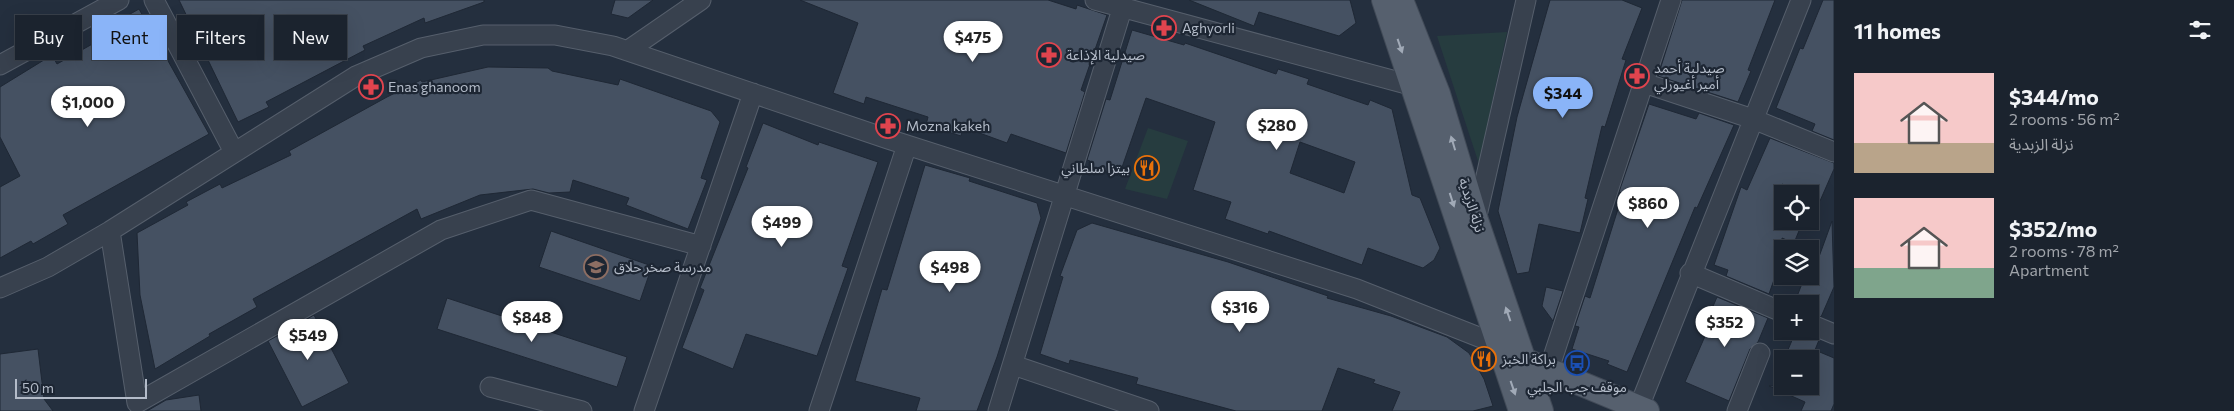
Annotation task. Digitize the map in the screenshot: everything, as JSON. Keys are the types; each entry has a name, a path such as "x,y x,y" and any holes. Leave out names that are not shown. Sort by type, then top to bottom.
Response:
{"main road":[{"name":"نزلة الزبدية","path":"1384,0 1521,411"},
{"name":"نزلة الزبدية","path":"1401,0 1438,94 1476,220 1541,411"},
{"path":"1524,360 1550,369 1643,409"}],"street":[{"path":"0,65 119,0"},
{"path":"154,0 234,152"},
{"path":"628,51 701,0"},
{"path":"1095,0 1122,9 1414,86"},
{"path":"1476,220 1526,0"},
{"path":"1550,369 1671,0"},
{"path":"1643,409 1690,273 1801,0"},
{"path":"998,411 1122,9"},
{"path":"0,288 48,267 110,231 356,76 421,48 483,35 555,35 628,51 907,145 1357,289 1499,346"},
{"path":"1644,83 1752,119 1834,152"},
{"path":"644,411 753,93"},
{"path":"819,411 907,145"},
{"path":"110,231 138,407 441,230 531,200 701,246"},
{"path":"1690,273 1774,309"},
{"path":"1819,328 1834,334"},
{"path":"1737,411 1760,353"},
{"path":"1013,365 1149,411"},
{"path":"490,387 582,411"}],"green space":[{"path":"1507,32 1479,164 1437,36"},
{"path":"1148,128 1188,141 1167,199 1125,189"}],"building":[{"path":"179,0 484,0 484,2 425,23 424,18 363,46 365,50 347,59 347,15 274,15 274,60 346,60 266,102 269,107 238,122 208,60 264,60 264,15 186,15"},
{"path":"615,0 653,0 628,18 611,14"},
{"path":"800,0 1048,0 1076,9 1077,5 1107,15 1081,90 1085,92 1066,153 1011,134 1007,143 963,127 961,136 926,125 928,117 866,97 864,104 833,93 858,23"},
{"path":"1189,0 1350,0 1356,23 1339,36 1259,12 1254,26"},
{"path":"1550,0 1622,0 1642,8 1622,59 1626,60 1605,127 1602,126 1585,198 1588,199 1580,233 1539,224 1529,272 1517,274 1498,211 1517,117"},
{"path":"1682,0 1775,0 1748,70 1751,71 1738,102 1658,76"},
{"path":"1823,0 1834,0 1834,140 1812,131 1815,124 1776,108 1800,48 1803,49"},
{"path":"139,9 142,15 128,15"},
{"path":"1132,30 1184,45 1185,43 1276,74 1278,69 1309,79 1307,84 1368,105 1370,100 1392,109 1412,195 1420,198 1440,248 1434,260 1423,268 1368,248 1362,265 1269,231 1268,234 1225,219 1231,202 1193,190 1215,122 1146,98 1119,176 1089,166 1090,161 1087,160 1106,99 1110,100","holes":["1300,142 1355,162 1344,193 1290,173"]},
{"path":"92,44 92,60 167,59 209,134 63,215 68,224 33,244 31,241 0,258 0,187 20,176 0,137 0,87 44,60 55,60 57,64 64,60 82,60 82,50"},
{"path":"488,67 548,68 552,71 618,85 620,79 711,111 720,122 701,178 707,180 688,229 626,205 629,198 573,180 570,192 549,193 533,189 480,195 421,219 417,209 253,299 257,307 209,334 210,336 155,369 140,295 137,233 188,205 186,202 220,184 222,188 291,155 289,151 421,80 422,82"},
{"path":"1649,104 1696,119 1699,113 1734,125 1697,208 1695,207 1627,372 1607,364 1609,361 1572,349 1579,327 1575,326 1585,296 1590,298 1623,193 1619,192"},
{"path":"763,123 818,145 819,142 878,162 842,266 848,268 817,356 746,334 733,369 682,348 704,290 700,288 748,168 746,167"},
{"path":"1770,138 1834,163 1834,169 1820,201 1819,185 1774,185 1774,230 1799,230 1795,240 1782,238 1782,240 1774,240 1774,280 1769,294 1726,276 1728,270 1714,265 1741,187 1747,190"},
{"path":"925,165 970,178 969,181 1037,203 1041,218 997,357 977,411 916,411 920,398 855,381 882,289 887,290"},
{"path":"1832,221 1834,287 1821,317 1819,316 1819,295 1798,295 1801,285 1819,285 1819,257"},
{"path":"1092,223 1228,262 1328,296 1327,298 1391,316 1447,337 1469,353 1484,379 1493,406 1473,411 1392,411 1400,392 1373,383 1375,380 1338,368 1322,411 1236,411 1136,384 1138,378 1070,360 1069,364 1040,354 1063,277 1060,276 1077,230"},
{"name":"مدرسة صخر حلاق","path":"551,231 652,266 640,301 539,267"},
{"path":"1546,287 1563,291 1553,321 1542,306"},
{"path":"1717,297 1768,318 1758,342 1750,349 1729,401 1685,382 1709,327 1705,325"},
{"path":"447,298 627,357 617,387 437,329"},
{"path":"314,315 349,383 302,407 268,341"},
{"path":"1792,340 1819,340 1815,350 1788,350"},
{"path":"38,349 44,399 53,411 0,411 0,354"},
{"path":"1819,352 1834,358 1834,404 1831,411 1801,411 1805,402 1789,395 1819,395"},
{"path":"199,395 201,411 147,411 166,400"}],"place":[{"name":"Aghyorli","path":"1164,28"},
{"name":"صيدلية الإذاعة","path":"1049,55"},
{"name":"صيدلية أحمد أمير أغيورلي","path":"1637,76"},
{"name":"Enas ghanoom","path":"371,87"},
{"name":"Mozna kakeh","path":"888,126"},
{"name":"بيتزا سلطاني","path":"1147,168"},
{"name":"مدرسة صخر حلاق","path":"596,267"},
{"name":"براكة الخبز","path":"1484,359"},
{"name":"موقف جب الجلبي","path":"1577,363"}]}
